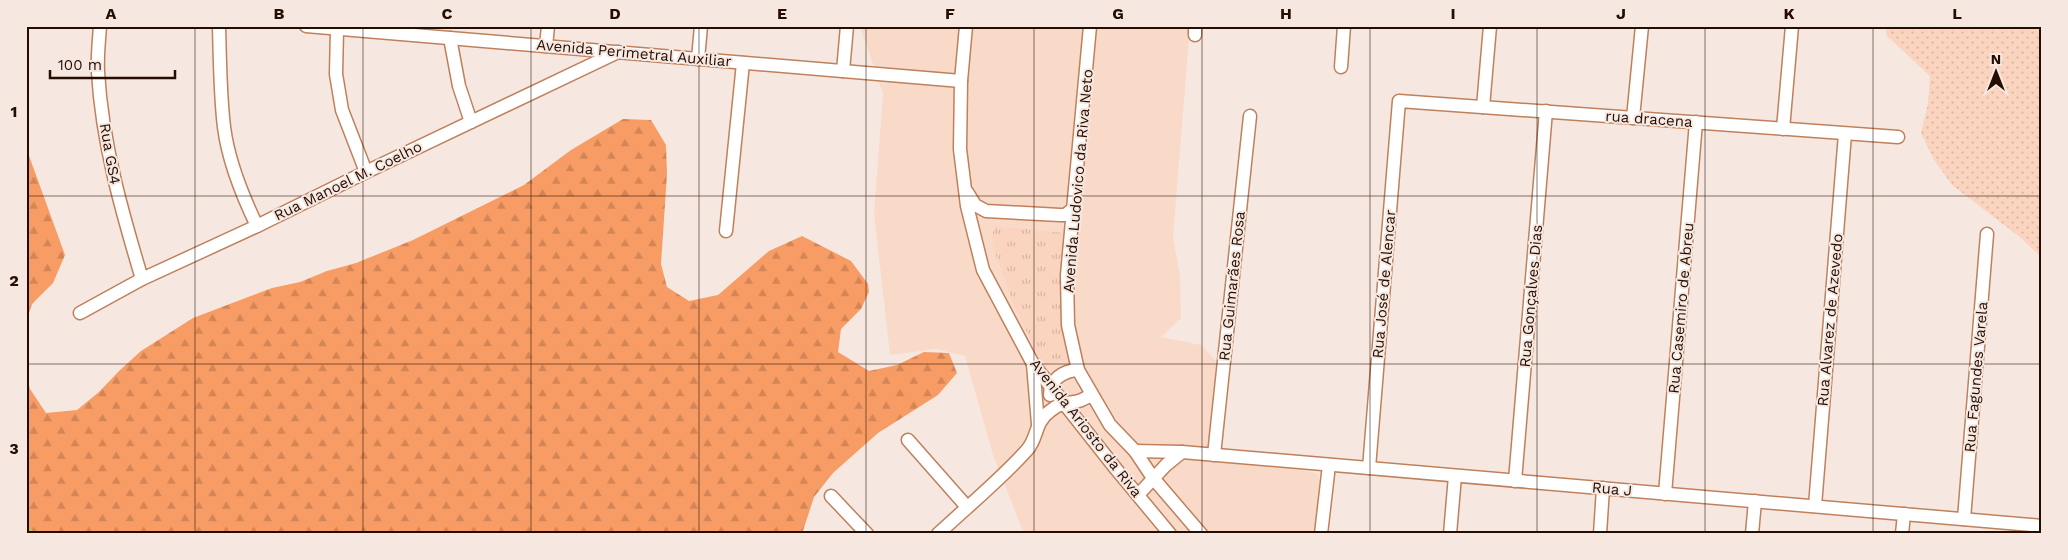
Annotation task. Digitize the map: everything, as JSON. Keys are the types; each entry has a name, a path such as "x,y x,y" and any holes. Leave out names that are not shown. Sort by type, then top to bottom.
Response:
{"street":[{"name":"Rua GS4","path":"100,26 98,72 107,143 118,200 142,279"},
{"path":"219,26 220,82 224,129 242,195 257,226"},
{"name":"Avenida Perimetral Auxiliar","path":"306,26 337,29 397,30 450,38 961,81"},
{"path":"546,46 548,26"},
{"path":"698,59 701,26"},
{"path":"843,71 847,26"},
{"name":"Avenida Ariosto da Riva","path":"966,26 961,81 960,149 965,188 983,270 1033,364 1050,388 1064,402 1170,534"},
{"name":"Avenida Ludovico da Riva Neto","path":"1090,26 1067,275 1068,325 1078,370 1091,394 1110,424 1135,451 1153,478 1200,534"},
{"path":"1341,67 1344,26"},
{"path":"1483,107 1490,26"},
{"path":"1634,118 1642,26"},
{"path":"1783,129 1792,26"},
{"path":"337,29 336,74 342,110 366,172"},
{"path":"450,38 459,86 471,122"},
{"name":"Rua Manoel M. Coelho","path":"80,313 142,279 257,226 618,52"},
{"path":"726,230 744,63"},
{"name":"rua dracena","path":"1400,100 1898,137"},
{"name":"Rua José de Alencar","path":"1369,468 1400,100"},
{"name":"Rua Gonçalves Dias","path":"1515,481 1546,112"},
{"name":"Rua Guimarães Rosa","path":"1214,455 1250,116"},
{"name":"Rua Casemiro de Abreu","path":"1665,494 1696,122"},
{"name":"Rua Alvarez de Azevedo","path":"1815,506 1845,134"},
{"path":"965,188 971,201 985,214 1060,216 1073,209"},
{"path":"972,224 985,214"},
{"path":"1022,216 1056,221 1071,231"},
{"name":"Rua Fagundes Varela","path":"1964,519 1987,234"},
{"path":"1033,364 1038,424"},
{"path":"1051,410 1050,388 1055,380 1062,374 1078,370"},
{"path":"938,534 1008,470 1030,447 1038,424 1051,410 1064,402 1079,401 1091,394"},
{"path":"908,440 967,507"},
{"name":"Rua J","path":"1135,451 1182,452 2042,526"},
{"path":"1138,495 1153,478 1182,452"},
{"path":"1321,534 1329,465"},
{"path":"1450,534 1455,476"},
{"path":"1600,534 1603,488"},
{"path":"831,496 867,534"},
{"path":"1752,534 1755,501"},
{"path":"1902,534 1904,514"}],"shaded area":[{"path":"860,26 1190,26 1173,237 1180,276 1181,318 1161,337 1201,345 1216,361 1212,449 1319,474 1322,534 1024,534 993,455 965,356 936,349 890,355 874,213 883,94"}],"green space":[{"path":"1885,26 2042,26 2042,258 2021,238 1952,185 1934,160 1921,133 1928,104 1930,76 1887,36"},
{"path":"623,119 651,120 666,145 667,174 661,264 667,287 689,301 718,295 769,251 802,236 851,261 868,284 869,292 861,309 841,329 838,352 869,371 897,365 924,352 949,353 957,373 938,395 878,433 833,473 814,497 802,534 26,534 26,373 30,389 46,413 77,410 99,392 141,351 193,318 272,288 300,282 327,271 356,263 413,240 524,185 571,150"},
{"path":"26,153 28,153 65,255 53,283 32,304 26,323"},
{"path":"995,226 1065,233 1061,276 1068,359 1043,366 1013,303 993,247 992,235"}],"waterway":[{"path":"26,526 34,534"}]}
